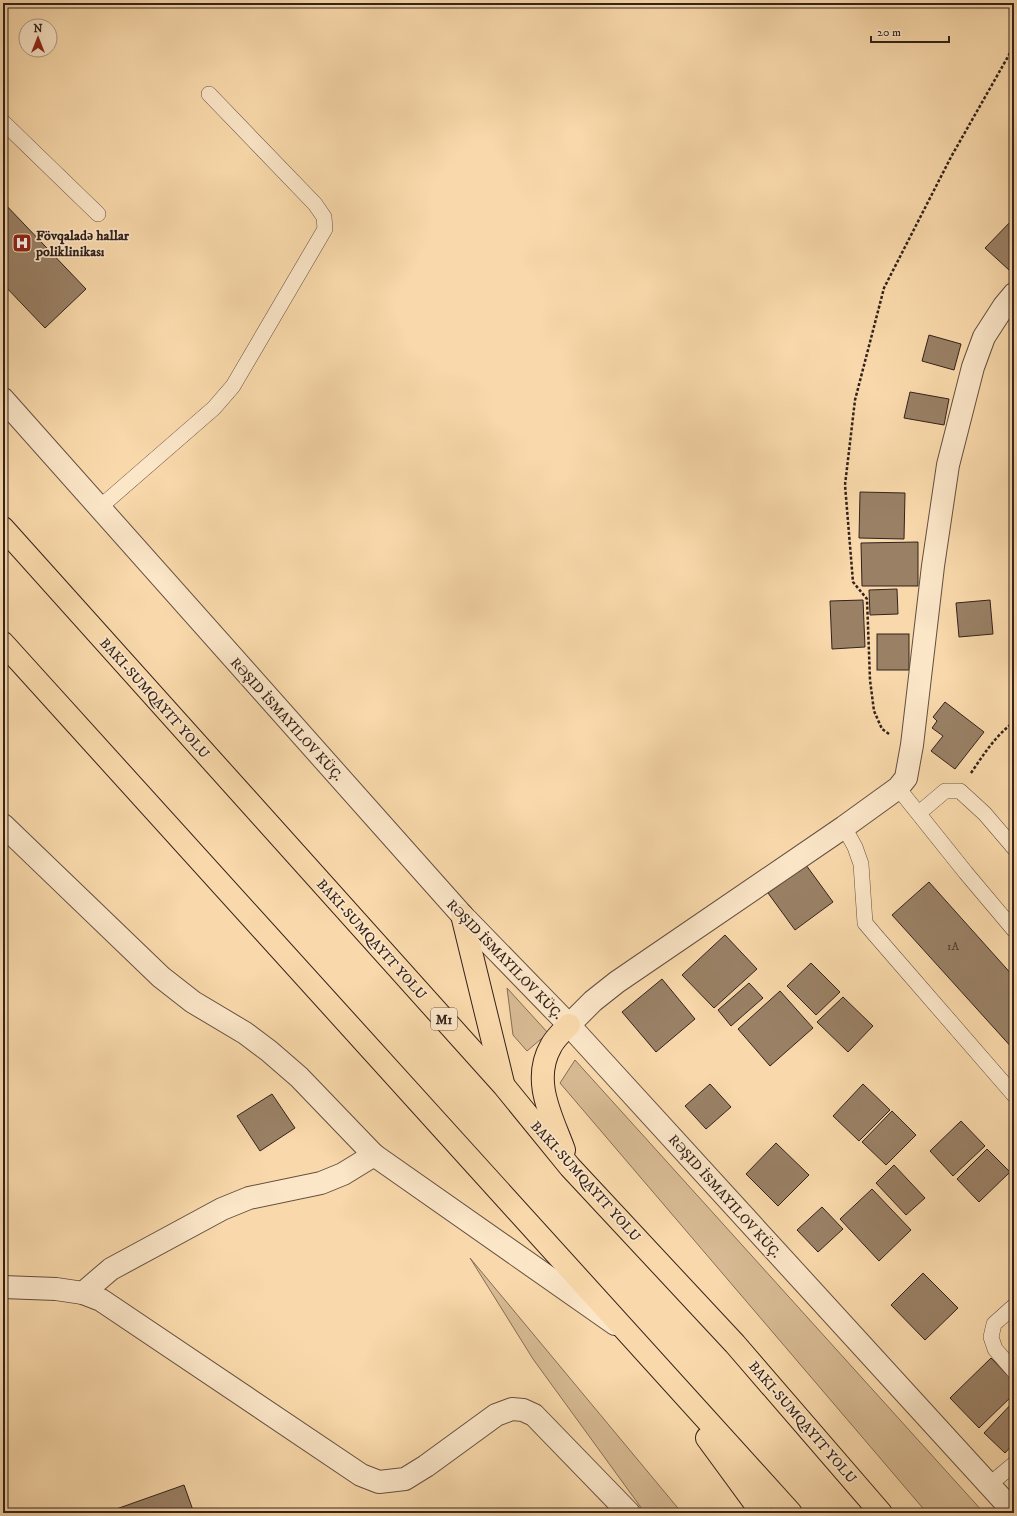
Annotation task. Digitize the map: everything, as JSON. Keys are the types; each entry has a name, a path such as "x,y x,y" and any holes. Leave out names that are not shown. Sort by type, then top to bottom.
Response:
{"highway":[{"name":"M1","path":"3,528 504,1086 570,1167 735,1344 881,1513"},
{"path":"3,643 791,1513"},
{"path":"462,915 504,1086"},
{"path":"569,1025 551,1046 544,1063 542,1080 545,1096 570,1167"},
{"path":"633,1337 762,1513"}],"street":[{"path":"569,1025 593,1001 617,982 844,827 898,788 906,778 912,745 933,566 948,465 973,367 984,337 1004,306 1014,294"},
{"path":"3,399 462,915 569,1025 1014,1512"},
{"path":"3,824 161,977 193,1002 245,1033 270,1051 299,1077 374,1155 633,1337"},
{"path":"83,1293 111,1269 222,1209 249,1198 321,1183 343,1174 374,1155"},
{"path":"3,1287 56,1289 83,1293 101,1300 361,1475 379,1482 405,1479 426,1466 496,1416 512,1409 523,1410 534,1415 629,1513"}],"lane":[{"path":"100,508 214,408 233,386 325,228 324,217 315,204 209,94"},
{"path":"3,122 98,214"},
{"path":"898,788 1014,930"},
{"path":"919,813 945,791 960,791 985,814 1014,848"},
{"path":"844,827 856,847 861,864 865,923 1014,1094"},
{"path":"1014,1306 994,1324 991,1337 995,1349 1014,1371"},
{"path":"989,1485 1014,1464"}],"path":[{"path":"912,745 896,739 882,729 874,711 870,680 867,599 853,582 844,485 855,400 884,288 951,157 1014,46"},
{"path":"960,791 989,747 1003,730 1014,722"}],"shaded area":[{"path":"507,988 548,1033 527,1051 513,1035"},
{"path":"575,1060 984,1513 927,1513 560,1083"},
{"path":"470,1258 682,1513 645,1513 533,1359"}],"building":[{"name":"Fövqaladə hallar poliklinikası","path":"3,202 86,289 45,328 3,284"},
{"path":"1014,218 1014,265 1009,270 985,248"},
{"path":"929,335 961,344 954,370 922,361"},
{"path":"910,392 949,399 944,425 904,418"},
{"path":"860,492 905,493 904,539 859,538"},
{"path":"918,542 918,586 862,586 861,543"},
{"path":"897,589 898,614 870,615 869,590"},
{"path":"863,600 865,647 832,649 830,601"},
{"path":"990,600 993,634 959,637 956,603"},
{"path":"877,634 909,634 909,670 877,670"},
{"path":"945,702 984,732 955,769 931,751 943,736 932,728 937,721 933,717"},
{"path":"806,865 833,902 795,930 768,893"},
{"path":"929,882 1014,977 1014,1050 892,915"},
{"path":"725,935 757,969 714,1008 682,975"},
{"path":"811,963 840,992 816,1015 787,986"},
{"path":"662,979 695,1019 656,1052 622,1012"},
{"path":"749,983 763,998 731,1026 718,1010"},
{"path":"780,991 813,1028 770,1066 738,1029"},
{"path":"843,997 873,1026 848,1052 817,1022"},
{"path":"710,1084 731,1107 706,1129 685,1106"},
{"path":"863,1084 890,1110 859,1141 833,1116"},
{"path":"272,1094 295,1128 260,1151 237,1116"},
{"path":"892,1111 916,1135 886,1165 862,1142"},
{"path":"961,1121 985,1146 953,1176 930,1151"},
{"path":"776,1143 809,1175 778,1206 746,1174"},
{"path":"987,1149 1010,1172 979,1202 957,1179"},
{"path":"894,1165 925,1198 906,1215 876,1183"},
{"path":"872,1189 911,1230 879,1261 840,1219"},
{"path":"822,1207 843,1229 818,1252 797,1230"},
{"path":"923,1273 958,1308 925,1340 891,1305"},
{"path":"991,1358 1014,1382 1014,1394 979,1428 950,1398"},
{"path":"1014,1401 1014,1443 1005,1453 984,1433"},
{"path":"184,1485 194,1513 105,1513"}],"place":[{"name":"Fövqaladə hallar poliklinikası","path":"22,243"}]}
